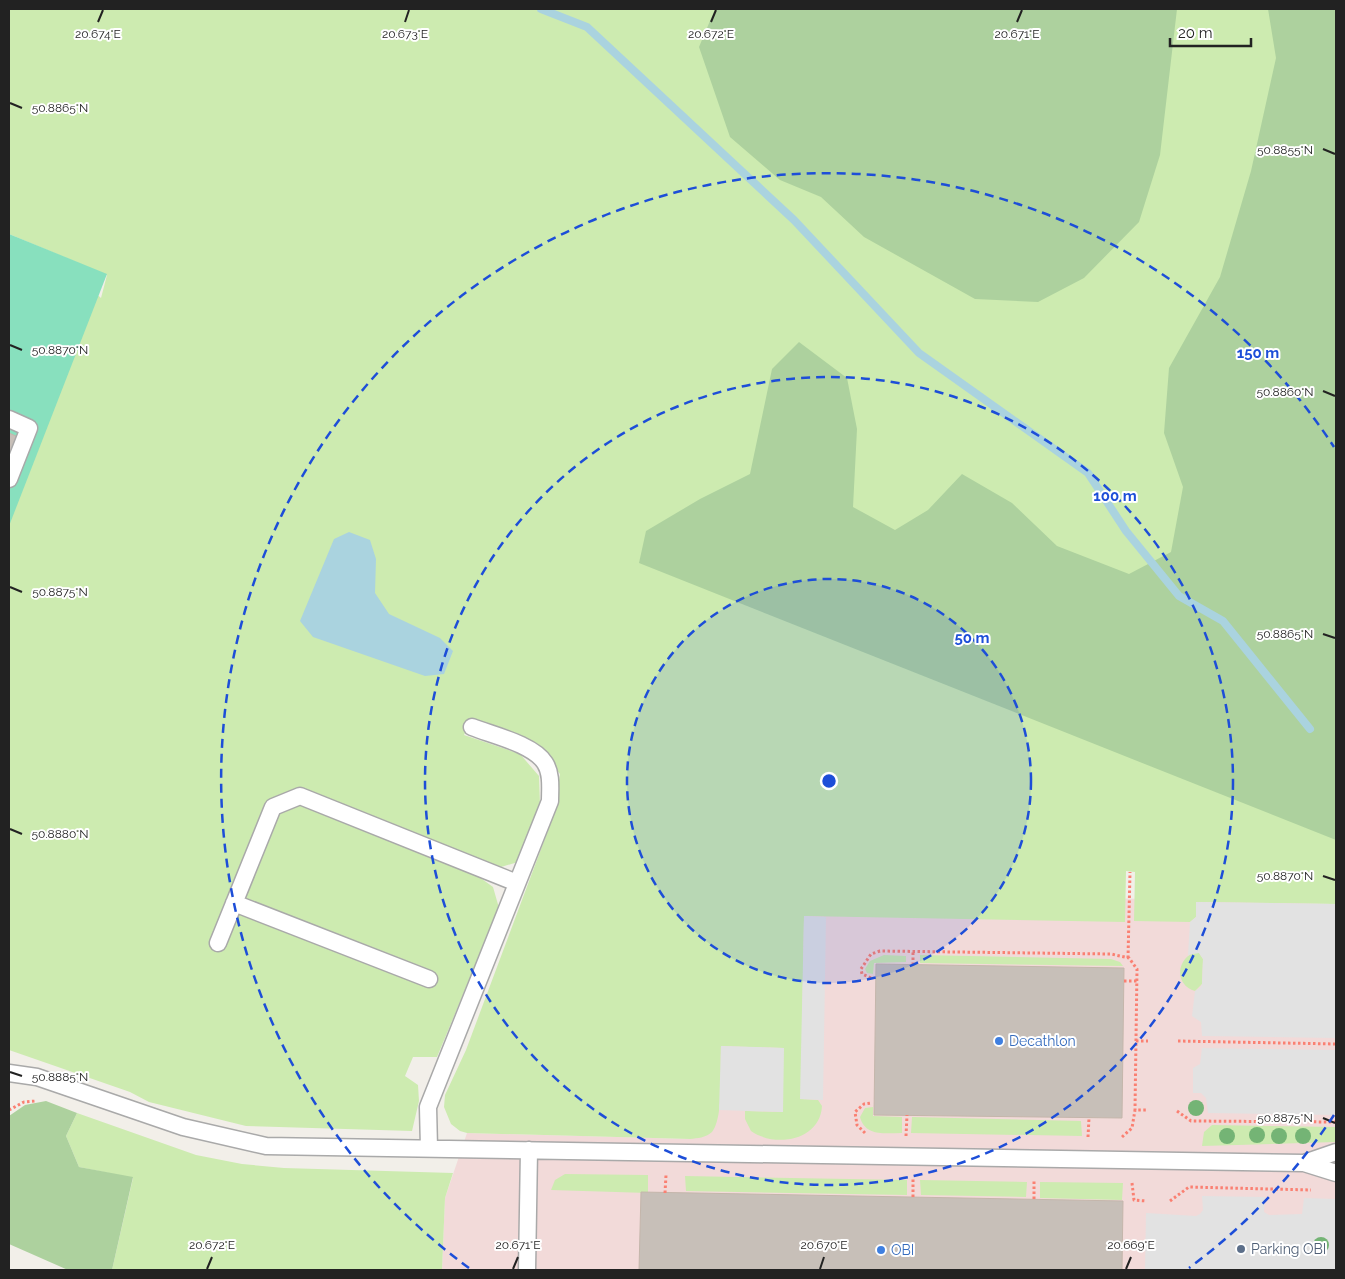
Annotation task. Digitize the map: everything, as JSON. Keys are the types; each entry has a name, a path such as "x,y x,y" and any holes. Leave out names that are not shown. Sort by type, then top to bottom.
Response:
{"lane":[{"path":"9,420 29,428 9,479"},
{"path":"429,1148 428,1107 550,801 550,780 545,763 528,748 472,727"},
{"path":"218,943 273,807 300,796 517,883"},
{"path":"234,903 428,979"},
{"path":"9,1073 37,1077 183,1127 266,1146 1304,1163 1336,1173"},
{"path":"527,1270 529,1150"},
{"path":"1304,1163 1336,1152"}],"path":[{"path":"1128,958 1130,872"},
{"path":"871,978 862,974 860,969 871,954 880,951 1111,954 1128,958 1134,963 1137,980 1135,1110 1132,1128 1120,1138"},
{"path":"913,951 913,965"},
{"path":"1124,980 1137,980"},
{"path":"1136,1041 1148,1041"},
{"path":"1178,1041 1336,1044"},
{"path":"871,1103 856,1108 855,1118 860,1130 872,1136"},
{"path":"1135,1110 1147,1110"},
{"path":"1177,1111 1191,1120 1336,1122"},
{"path":"906,1137 907,1115"},
{"path":"1088,1140 1089,1118"},
{"path":"898,1136 916,1137"},
{"path":"1079,1140 1096,1140"},
{"path":"665,1193 666,1171"},
{"path":"913,1197 914,1176"},
{"path":"1034,1178 1034,1199"},
{"path":"1170,1201 1189,1188 1320,1190"}],"shaded area":[{"path":"787,890 1336,904 1336,1270 442,1270 445,1198 467,1133 690,1139 721,1046"},
{"path":"1196,902 1336,904 1336,1038 1202,1036 1201,1022 1192,1016 1195,991 1202,984 1203,959 1199,953 1188,955 1190,922 1196,917"},
{"path":"804,916 826,917 823,1100 800,1099"},
{"path":"721,1046 784,1048 783,1112 719,1110"},
{"path":"1202,1048 1336,1050 1336,1115 1208,1113 1206,1098 1201,1093 1193,1093 1193,1068 1200,1064"},
{"name":"Parking OBI","path":"1202,1196 1265,1197 1264,1212 1269,1215 1302,1214 1304,1198 1336,1199 1336,1270 1145,1270 1146,1213 1196,1216 1203,1210"}],"green space":[{"path":"9,9 1336,9 1336,904 1196,902 1196,917 1190,922 1134,921 1135,872 1126,871 1125,922 804,916 801,1099 818,1100 822,1106 819,1118 805,1134 783,1140 772,1139 751,1131 745,1119 745,1111 783,1112 783,1048 721,1046 721,1091 718,1115 712,1132 704,1137 690,1139 467,1133 460,1131 451,1124 444,1107 445,1095 466,1050 553,817 560,774 536,744 472,719 464,735 520,754 539,776 540,804 518,862 501,867 481,861 475,874 493,887 499,908 437,1057 413,1057 405,1076 418,1085 419,1101 412,1131 246,1126 149,1102 130,1092 9,1050 9,496 91,289 101,298 107,275 9,234"},
{"path":"715,9 1177,9 1160,155 1139,222 1084,278 1038,302 975,299 864,237 821,197 780,180 730,137 699,47"},
{"path":"1268,9 1336,9 1336,840 639,563 646,531 700,499 750,474 772,369 799,342 847,378 857,429 853,507 895,530 928,510 962,474 1012,503 1057,546 1129,574 1171,552 1183,487 1164,433 1169,368 1220,277 1251,171 1276,58"},
{"path":"9,234 107,274 9,526"},
{"path":"1193,953 1199,953 1203,959 1202,984 1195,991 1184,984 1180,973 1183,961"},
{"path":"884,955 906,956 906,962 874,963 873,974 867,973 865,969 870,961"},
{"path":"920,955 1111,959 1120,962 1123,966 920,963"},
{"path":"46,1101 77,1113 66,1136 79,1167 133,1177 112,1270 68,1270 9,1244 9,1116 25,1105"},
{"path":"873,1107 873,1116 902,1117 902,1133 883,1133 866,1128 860,1117 865,1108"},
{"path":"77,1113 196,1155 242,1164 284,1168 453,1173 445,1198 442,1270 112,1270 133,1178 79,1167 66,1136"},
{"path":"912,1117 1081,1121 1082,1136 911,1133"},
{"path":"1212,1125 1336,1127 1336,1142 1202,1146 1204,1132"},
{"path":"565,1174 648,1175 648,1193 551,1190 555,1180"},
{"path":"685,1176 907,1180 907,1195 686,1191"},
{"path":"920,1180 1027,1182 1026,1197 921,1195"},
{"path":"1040,1182 1123,1183 1122,1200 1040,1198"}],"water":[{"path":"349,532 370,540 376,559 375,593 389,614 440,638 453,651 444,674 425,676 313,637 300,621 334,539"}],"building":[{"path":"9,433 18,437 9,461"},
{"name":"Decathlon","path":"876,964 1124,968 1122,1118 874,1115"},
{"name":"OBI","path":"641,1192 1123,1201 1122,1270 639,1270"}],"waterway":[{"path":"541,9 587,27 794,220 919,353 1088,473 1126,531 1179,596 1223,621 1310,729"}],"place":[{"name":"Decathlon","path":"999,1041"},
{"name":"Parking OBI","path":"1241,1249"},
{"name":"OBI","path":"881,1250"}]}
